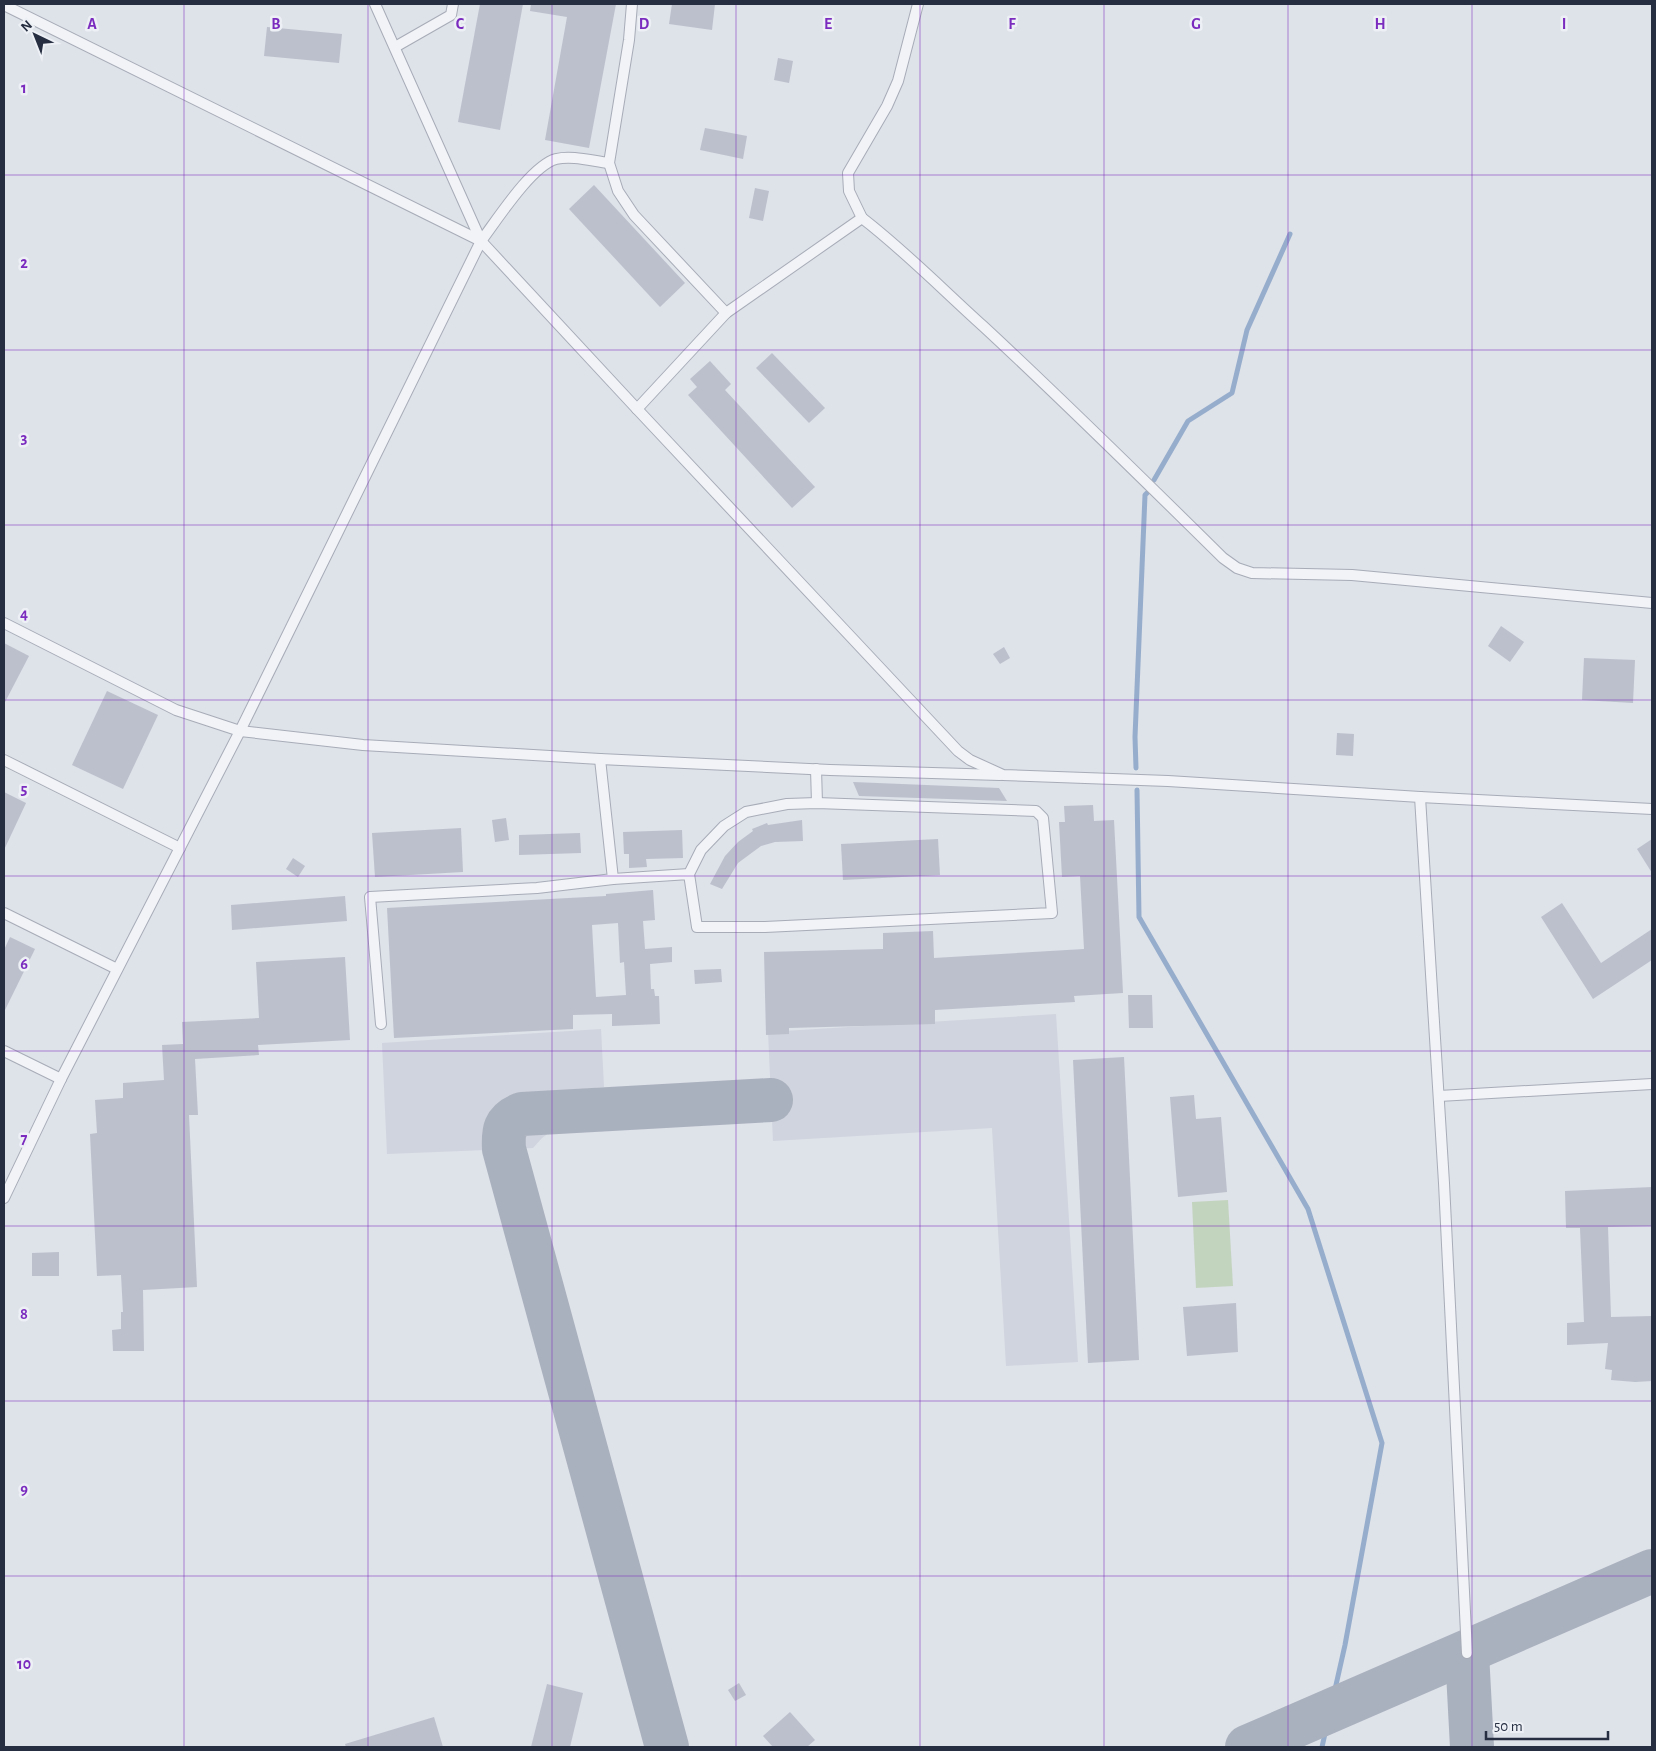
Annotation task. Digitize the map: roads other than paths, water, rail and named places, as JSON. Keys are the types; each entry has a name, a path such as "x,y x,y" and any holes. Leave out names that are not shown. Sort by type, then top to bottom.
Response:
{"lane":[{"path":"375,4 481,240 958,751 970,760 1003,775"},
{"path":"395,48 451,15 454,4"},
{"path":"632,4 629,40 609,163 618,191 634,215 726,312"},
{"path":"918,4 898,81 887,106 848,173 849,191 862,218 887,237 992,334 1140,475 1223,558 1237,568 1252,573 1352,574 1652,603"},
{"path":"4,5 481,240"},
{"path":"4,1198 61,1079 240,731 481,240 530,177 548,162 568,158 609,163"},
{"path":"637,409 726,312 862,218"},
{"path":"4,623 176,710 240,731 363,745 816,769 1168,781 1652,809"},
{"path":"600,759 613,879"},
{"path":"4,761 180,848"},
{"path":"816,769 817,803"},
{"path":"1420,797 1439,1096 1466,1652"},
{"path":"817,803 1036,811 1043,818 1052,913 784,926 697,927 688,874 702,850 724,826 746,812 787,804 817,803"},
{"path":"381,1024 370,897 537,888 613,879 688,874"},
{"path":"4,913 117,969"},
{"path":"4,1051 61,1079"},
{"path":"1439,1096 1652,1084"}],"waterway":[{"path":"1154,480 1188,421 1232,393 1247,330 1290,234"},
{"path":"1136,768 1135,737 1145,495 1147,493"},
{"path":"1137,790 1139,917 1308,1209 1382,1443 1345,1645 1322,1747"}]}
